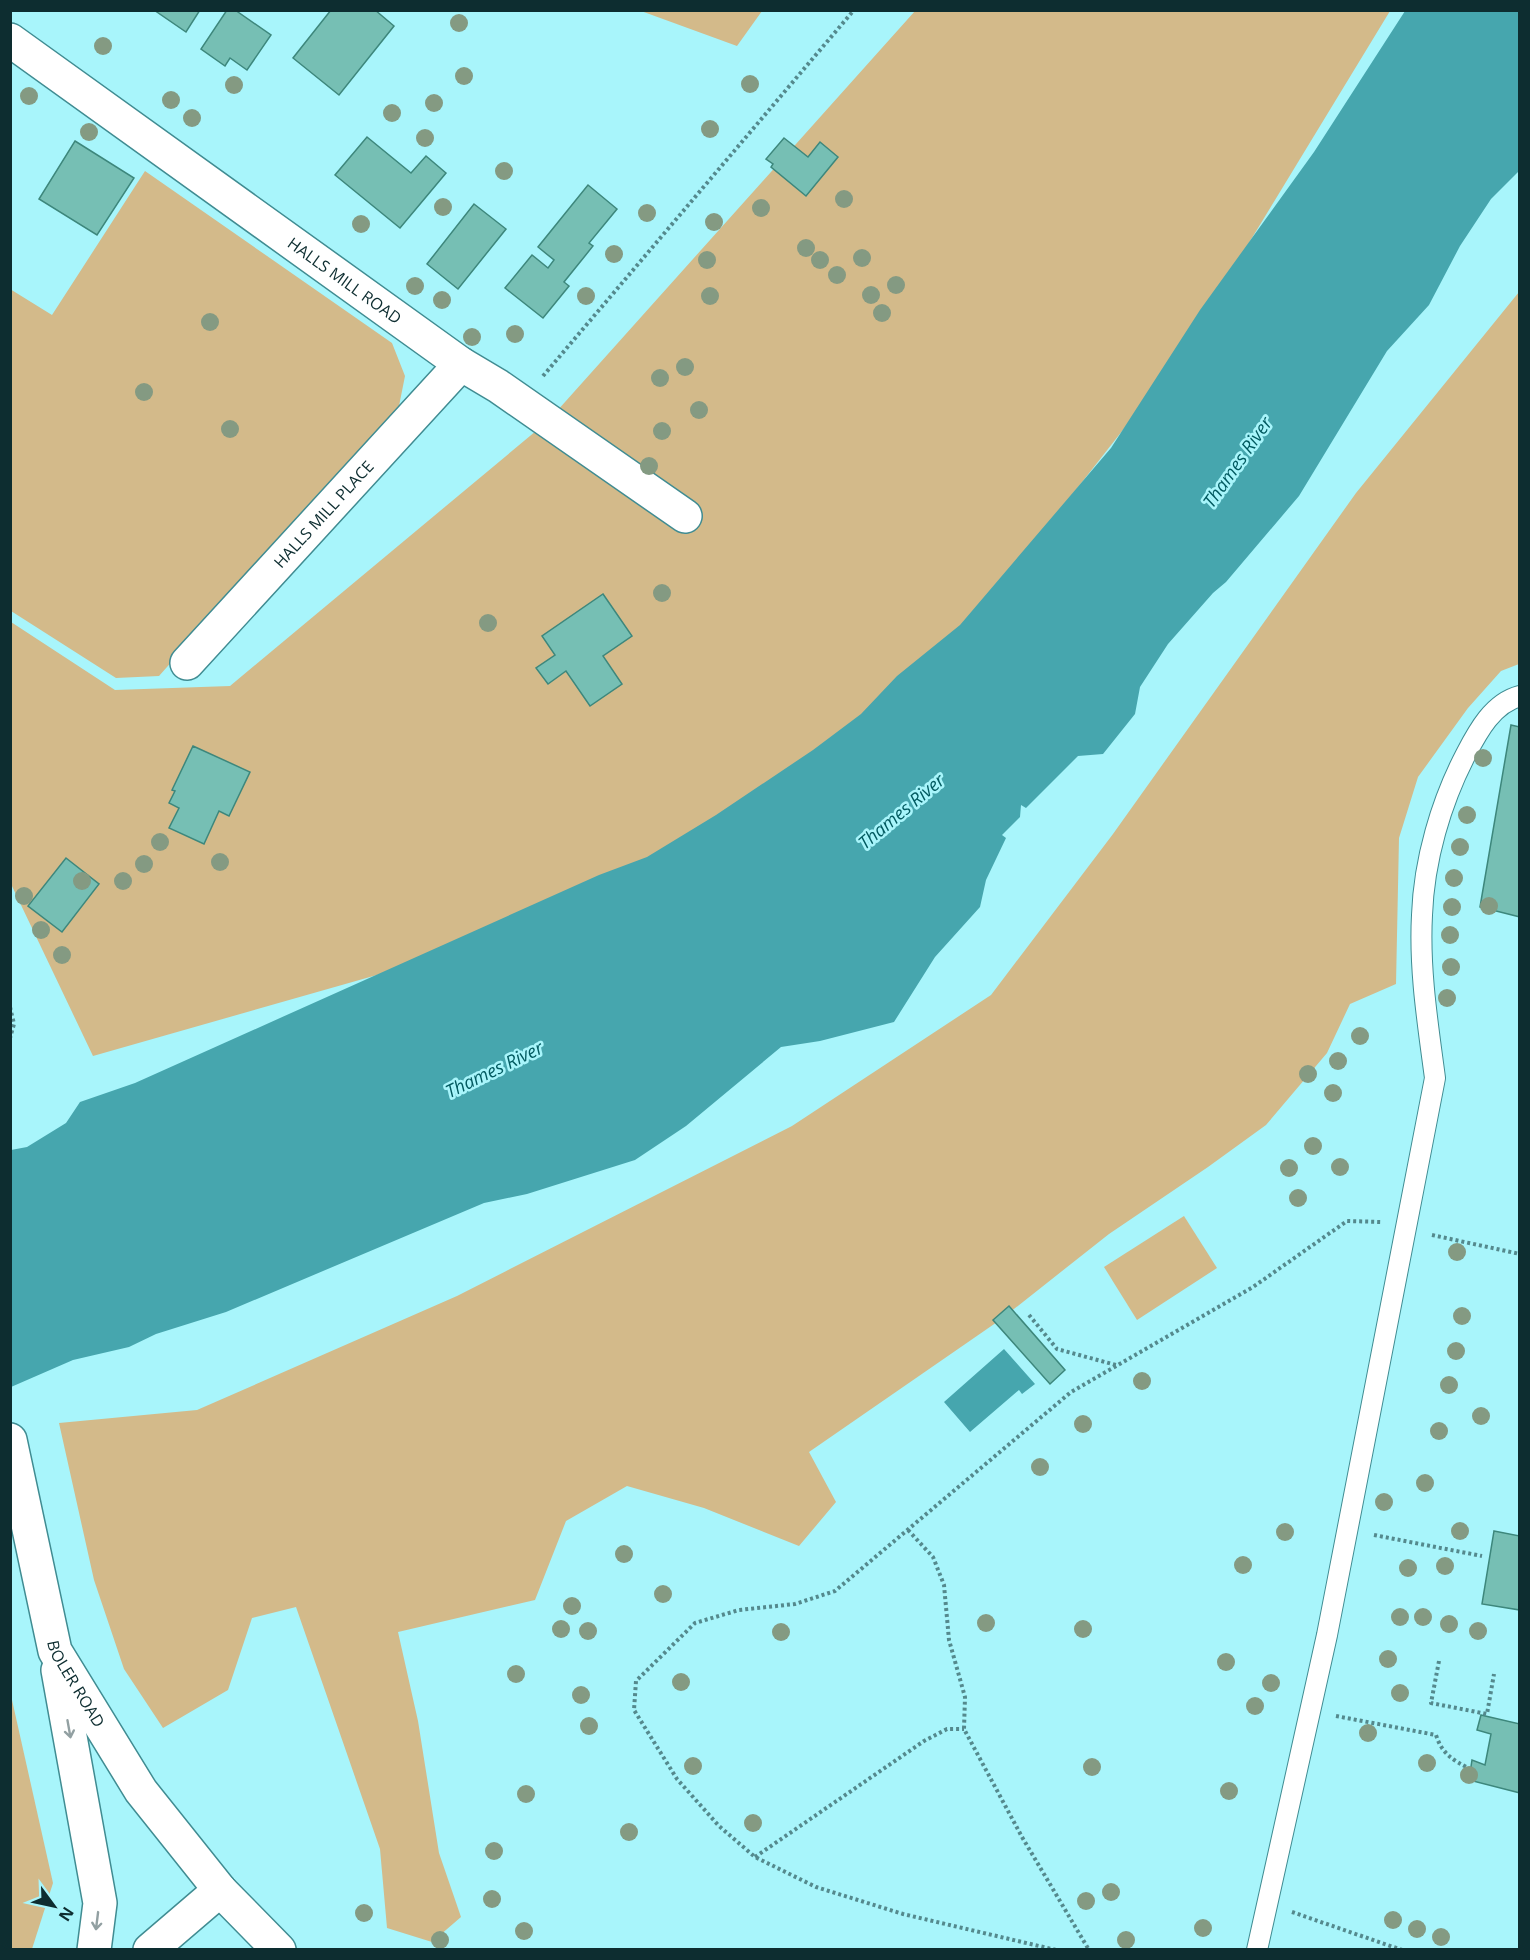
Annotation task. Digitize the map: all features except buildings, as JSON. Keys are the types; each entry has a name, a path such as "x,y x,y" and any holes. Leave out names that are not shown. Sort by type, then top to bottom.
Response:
{"street":[{"name":"HALLS MILL ROAD","path":"10,40 461,364 498,386 685,516"},
{"name":"HALLS MILL PLACE","path":"187,663 461,364"},
{"name":"BOLER ROAD","path":"11,1442 55,1651 141,1791 220,1890 279,1950"},
{"path":"55,1651 100,1903 94,1950"},
{"path":"150,1950 220,1890"}],"lane":[{"path":"1257,1950 1348,1530 1408,1230 1435,1078 1424,991 1422,914 1432,848 1448,789 1480,727 1509,699 1520,696"}],"path":[{"path":"498,386 542,377 854,10"},
{"path":"10,1007 14,1024 10,1038"},
{"path":"1056,1950 892,1910 816,1887 755,1857 719,1826 677,1779 634,1710 636,1681 695,1623 739,1610 795,1605 834,1592 1071,1392 1253,1287 1347,1221 1375,1220 1408,1230 1520,1254"},
{"path":"1029,1315 1057,1349 1117,1365"},
{"path":"908,1530 933,1557 944,1585 949,1640 965,1697 964,1729 1022,1837 1089,1950"},
{"path":"1348,1530 1482,1556"},
{"path":"1439,1661 1431,1703 1487,1714 1494,1674"},
{"path":"1327,1714 1436,1736 1440,1748 1449,1758 1470,1769"},
{"path":"755,1857 924,1741 947,1729 964,1729"},
{"path":"1283,1909 1402,1950"}],"shaded area":[{"path":"762,10 737,46 641,11"},
{"path":"915,11 1390,11 1177,361 984,607 745,850 391,971 93,1056 11,884 11,622 115,690 230,686 548,421"},
{"path":"145,171 392,343 405,376 399,406 159,676 116,678 11,611 10,289 52,315"},
{"path":"1519,292 1519,664 1501,671 1468,708 1418,777 1399,838 1396,984 1350,1004 1327,1053 1266,1125 1109,1234 1000,1320 809,1452 836,1502 799,1546 704,1508 627,1486 566,1521 535,1600 398,1632 418,1721 439,1853 461,1917 432,1942 387,1928 380,1849 296,1607 252,1618 228,1690 163,1728 124,1669 94,1580 59,1423 197,1410 457,1296 792,1126 991,995 1113,834 1356,493"},
{"path":"1184,1216 1217,1268 1137,1320 1104,1267"},
{"path":"10,1691 53,1883 32,1949 11,1949"}],"water":[{"name":"Thames River","path":"1405,11 1519,11 1519,171 1491,199 1460,246 1429,305 1387,351 1299,496 1226,582 1213,593 1168,644 1140,687 1135,714 1103,754 1078,756 1026,808 1021,805 1020,817 1002,835 1006,838 986,880 980,907 935,957 894,1022 820,1041 781,1047 686,1126 635,1160 527,1194 484,1203 226,1312 156,1334 129,1347 73,1360 11,1387 11,1150 27,1147 66,1123 80,1102 135,1083 599,875 647,857 716,815 813,750 861,714 897,676 960,625 1111,448 1200,310 1314,152"},
{"path":"1004,1349 1035,1384 1022,1394 1019,1390 970,1432 944,1402"}]}
